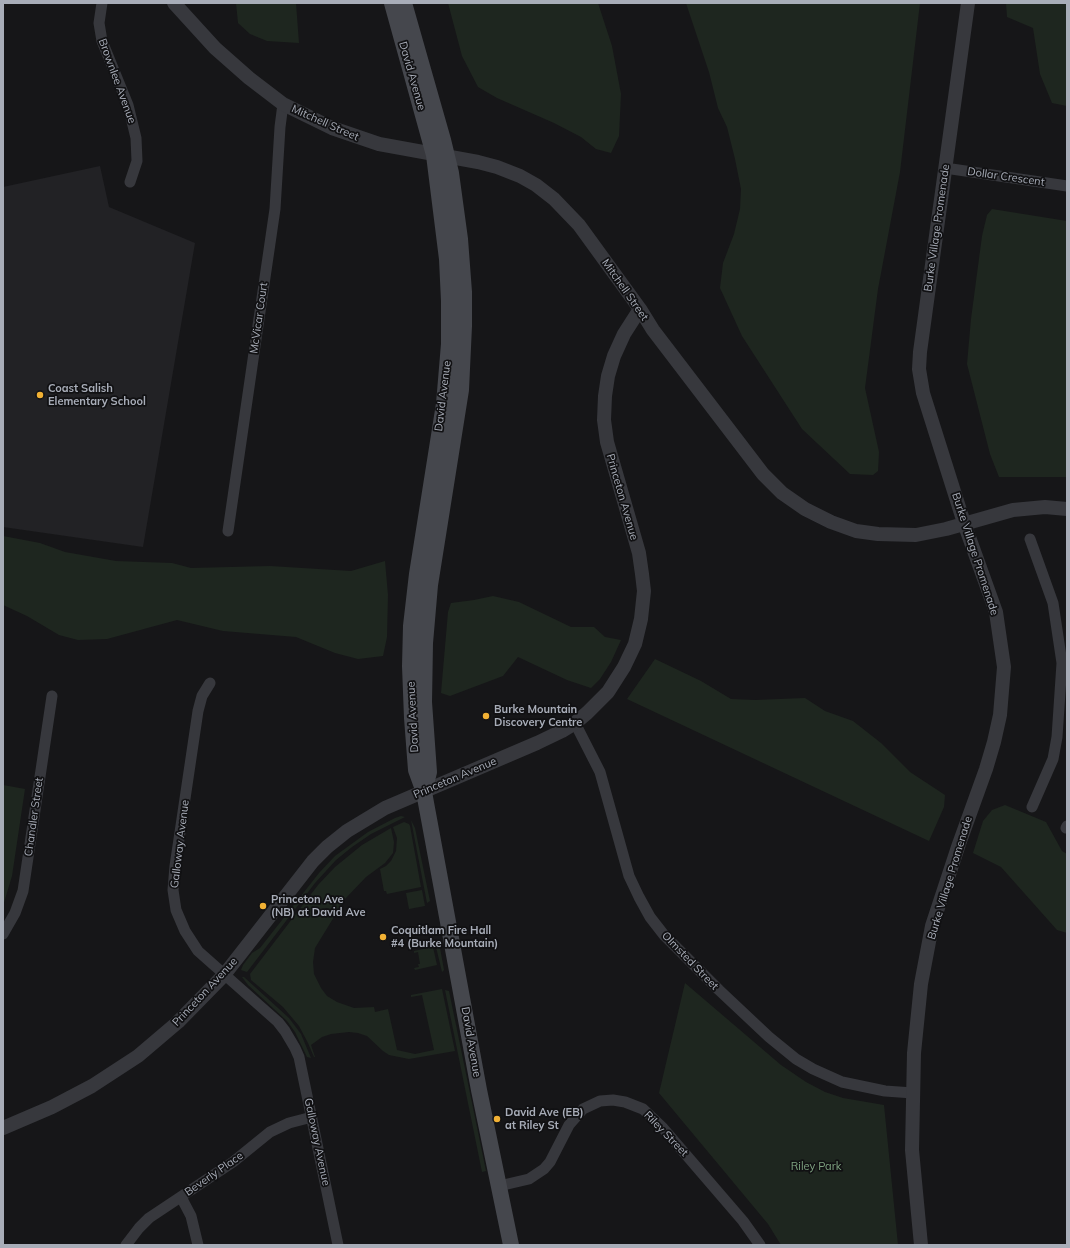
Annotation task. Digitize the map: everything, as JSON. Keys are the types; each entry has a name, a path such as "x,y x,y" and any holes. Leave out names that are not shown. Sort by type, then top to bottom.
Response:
{"main road":[{"name":"David Avenue","path":"392,3 441,156 454,191 460,239 464,292 464,333 460,390 426,620 424,702 429,772 424,792 478,1083 511,1245"},
{"name":"David Avenue","path":"404,3 441,156"}],"street":[{"name":"Brownlee Avenue","path":"102,3 99,23 102,41 128,104 135,132 136,161 130,182"},
{"name":"Mitchell Street","path":"174,3 215,48 249,78 283,104 332,128 379,144 497,167 520,176 536,185 554,199 579,225 640,309 653,330 763,474 782,492 805,509 831,522 856,531 878,534 916,535 1013,510 1045,507 1067,509"},
{"name":"Burke Village Promenade","path":"920,1245 912,1150 914,1053 921,984 932,926 994,742 1000,715 1004,667 996,612 964,523 923,393 919,369 920,352 968,3"},
{"name":"McVicar Court","path":"228,531 275,209 280,127 283,104"},
{"name":"Dollar Crescent","path":"945,168 1067,186"},
{"name":"Princeton Avenue","path":"3,1128 71,1098 138,1056 178,1022 224,975 300,876 327,847 347,831 368,817 537,743 575,723 597,704 617,680 632,649 641,619 644,591 640,560 609,452 604,415 606,387 610,369 619,345 640,309"},
{"path":"1030,539 1053,603 1064,663 1057,737 1053,759 1032,807"},
{"name":"Galloway Avenue","path":"210,683 202,696 198,711 175,866 173,890 174,900 180,921 189,940 203,956 278,1022 290,1039 299,1057 338,1245"},
{"name":"Chandler Street","path":"3,934 15,913 24,885 52,696"},
{"name":"Olmsted Street","path":"575,723 600,772 630,876 650,917 664,935 769,1037 796,1059 813,1069 842,1082 885,1091 913,1093"},
{"name":"Riley Street","path":"499,1186 529,1179 541,1172 550,1162 572,1120 583,1109 600,1102 613,1100 625,1102 643,1109 663,1128 743,1221 760,1245"},
{"name":"Beverly Place","path":"126,1245 148,1218 232,1162 270,1132 288,1123 312,1117"},
{"path":"181,1197 191,1216 198,1245"}],"shaded area":[{"name":"Coast Salish Elementary School","path":"100,166 109,207 195,243 143,547 3,527 3,187"}],"green space":[{"path":"236,3 296,3 299,43 267,41 250,34 238,23"},
{"path":"448,3 598,3 612,46 621,94 619,136 611,153 596,149 581,137 554,123 497,98 478,87 462,56"},
{"path":"686,3 920,3 900,172 878,289 865,388 879,452 878,471 873,475 850,474 802,429 742,336 720,288 723,263 734,234 740,209 741,189 727,127 718,108 709,72"},
{"path":"1006,3 1067,3 1067,106 1052,103 1040,74 1033,28 1007,17"},
{"path":"992,209 1067,221 1067,477 999,477 990,454 967,364 971,319 982,236 987,215"},
{"path":"3,536 40,543 65,552 116,561 172,563 191,568 270,566 351,571 385,561 388,595 387,637 383,656 358,659 335,653 296,637 223,631 177,620 107,639 78,640 59,635 27,616 3,605"},
{"path":"493,596 519,602 571,627 594,627 605,637 621,640 611,662 600,679 591,688 567,680 518,657 503,676 450,696 441,693 448,612 451,603"},
{"path":"655,659 701,681 731,699 755,700 805,698 825,711 853,721 881,743 910,772 945,795 944,807 929,841 627,699"},
{"path":"3,785 25,789 12,876 3,906"},
{"path":"1005,805 1046,822 1062,851 1067,854 1067,933 1057,930 1001,867 973,853 983,821 992,810"},
{"path":"401,816 405,817 371,834 336,860 315,883 247,972 241,970 252,953 260,948 319,873 335,856 368,832"},
{"path":"411,820 415,828 430,901 427,903"},
{"path":"404,822 410,826 421,887 387,894 386,891 384,891 380,869 391,861 396,851 397,838 393,827"},
{"path":"391,828 394,842 393,853 385,863 366,877 345,899 315,948 313,962 314,974 327,996 337,1002 354,1008 374,1007 375,1012 388,1009 397,1050 415,1054 434,1050 422,995 411,997 411,995 442,989 455,1051 409,1059 389,1055 367,1036 349,1032 331,1034 322,1037 311,1045 314,1057 299,1026 283,1007 251,980 250,974 318,885 335,867 362,845"},
{"path":"422,890 425,906 409,909 406,893"},
{"path":"433,947 437,965 415,970 414,968 419,967 418,964 420,964 418,952 414,953 414,951"},
{"path":"436,947 440,948 444,970 442,972"},
{"path":"242,977 244,977 289,1018 301,1034 311,1058 307,1057 295,1032 287,1021 248,985"},
{"name":"Riley Park","path":"685,983 781,1065 806,1082 825,1092 843,1098 884,1105 898,1245 781,1245 768,1224 659,1093"},
{"path":"445,990 449,991 486,1171 482,1172"}],"place":[{"name":"Coast Salish Elementary School","path":"40,395"},
{"name":"Burke Mountain Discovery Centre","path":"486,716"},
{"name":"Princeton Ave (NB) at David Ave","path":"263,906"},
{"name":"Coquitlam Fire Hall #4 (Burke Mountain)","path":"383,937"},
{"name":"David Ave (EB) at Riley St","path":"497,1119"}]}
